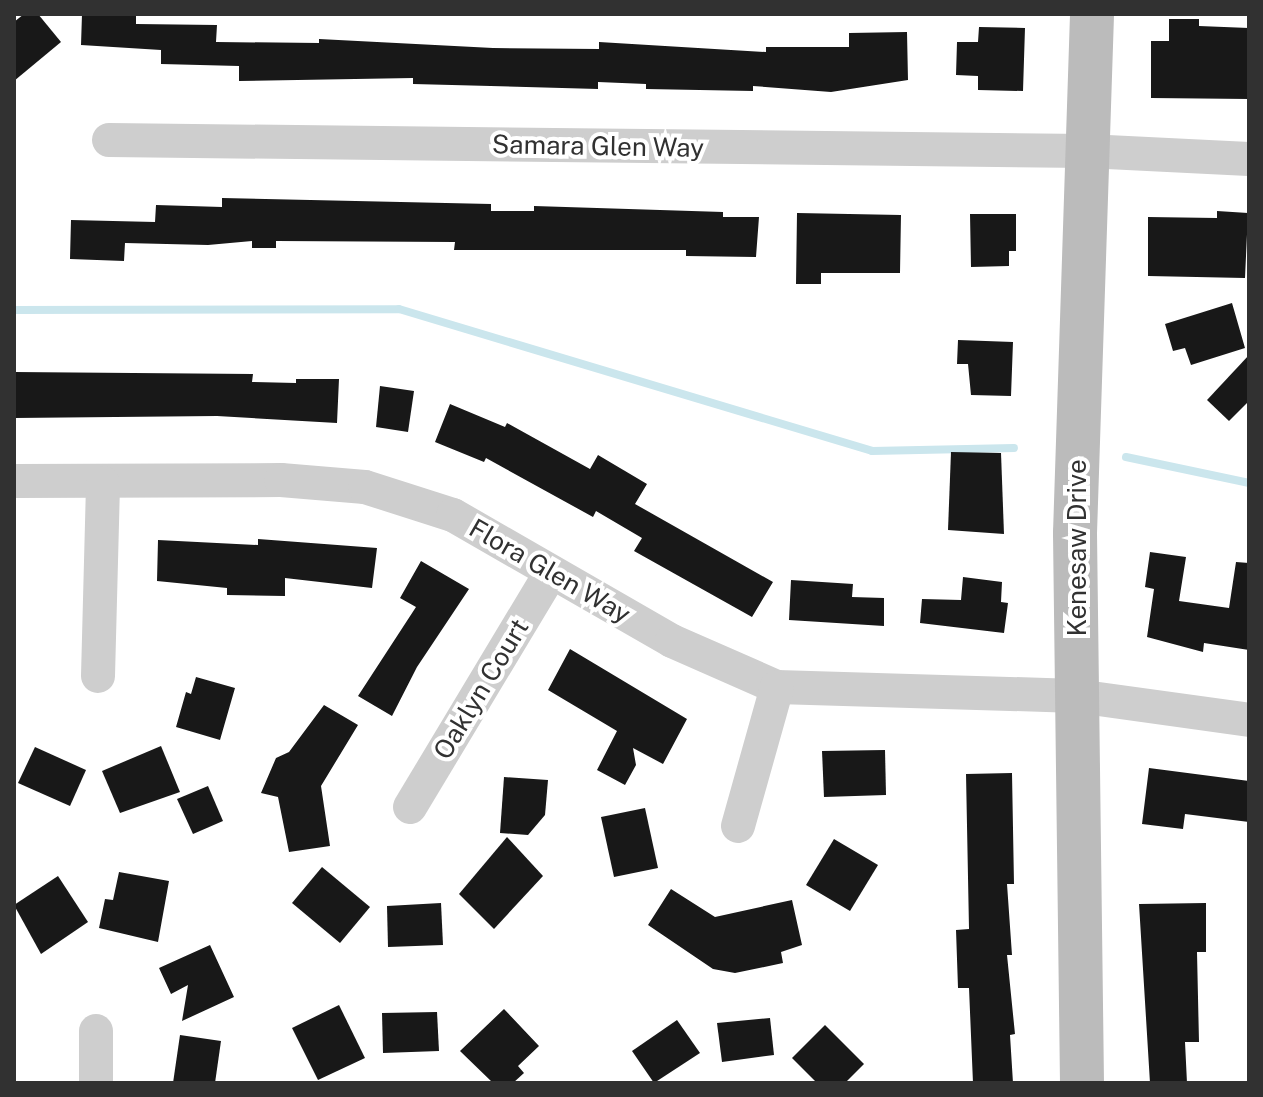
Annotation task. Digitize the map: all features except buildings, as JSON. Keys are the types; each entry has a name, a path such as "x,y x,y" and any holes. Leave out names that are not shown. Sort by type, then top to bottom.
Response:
{"street":[{"name":"Kenesaw Drive","path":"1082,1083 1075,533 1092,14"},
{"name":"Samara Glen Way","path":"109,140 1087,151 1249,159"},
{"name":"Flora Glen Way","path":"14,481 281,480 365,487 453,515 718,665 777,687 873,694 1077,696 1249,720"},
{"path":"98,676 103,483"},
{"name":"Oaklyn Court","path":"410,807 551,572"},
{"path":"738,826 777,687"},
{"path":"96,1031 96,1083"}],"waterway":[{"path":"14,310 399,309 872,451 1014,448"},
{"path":"1126,457 1249,483"}]}
